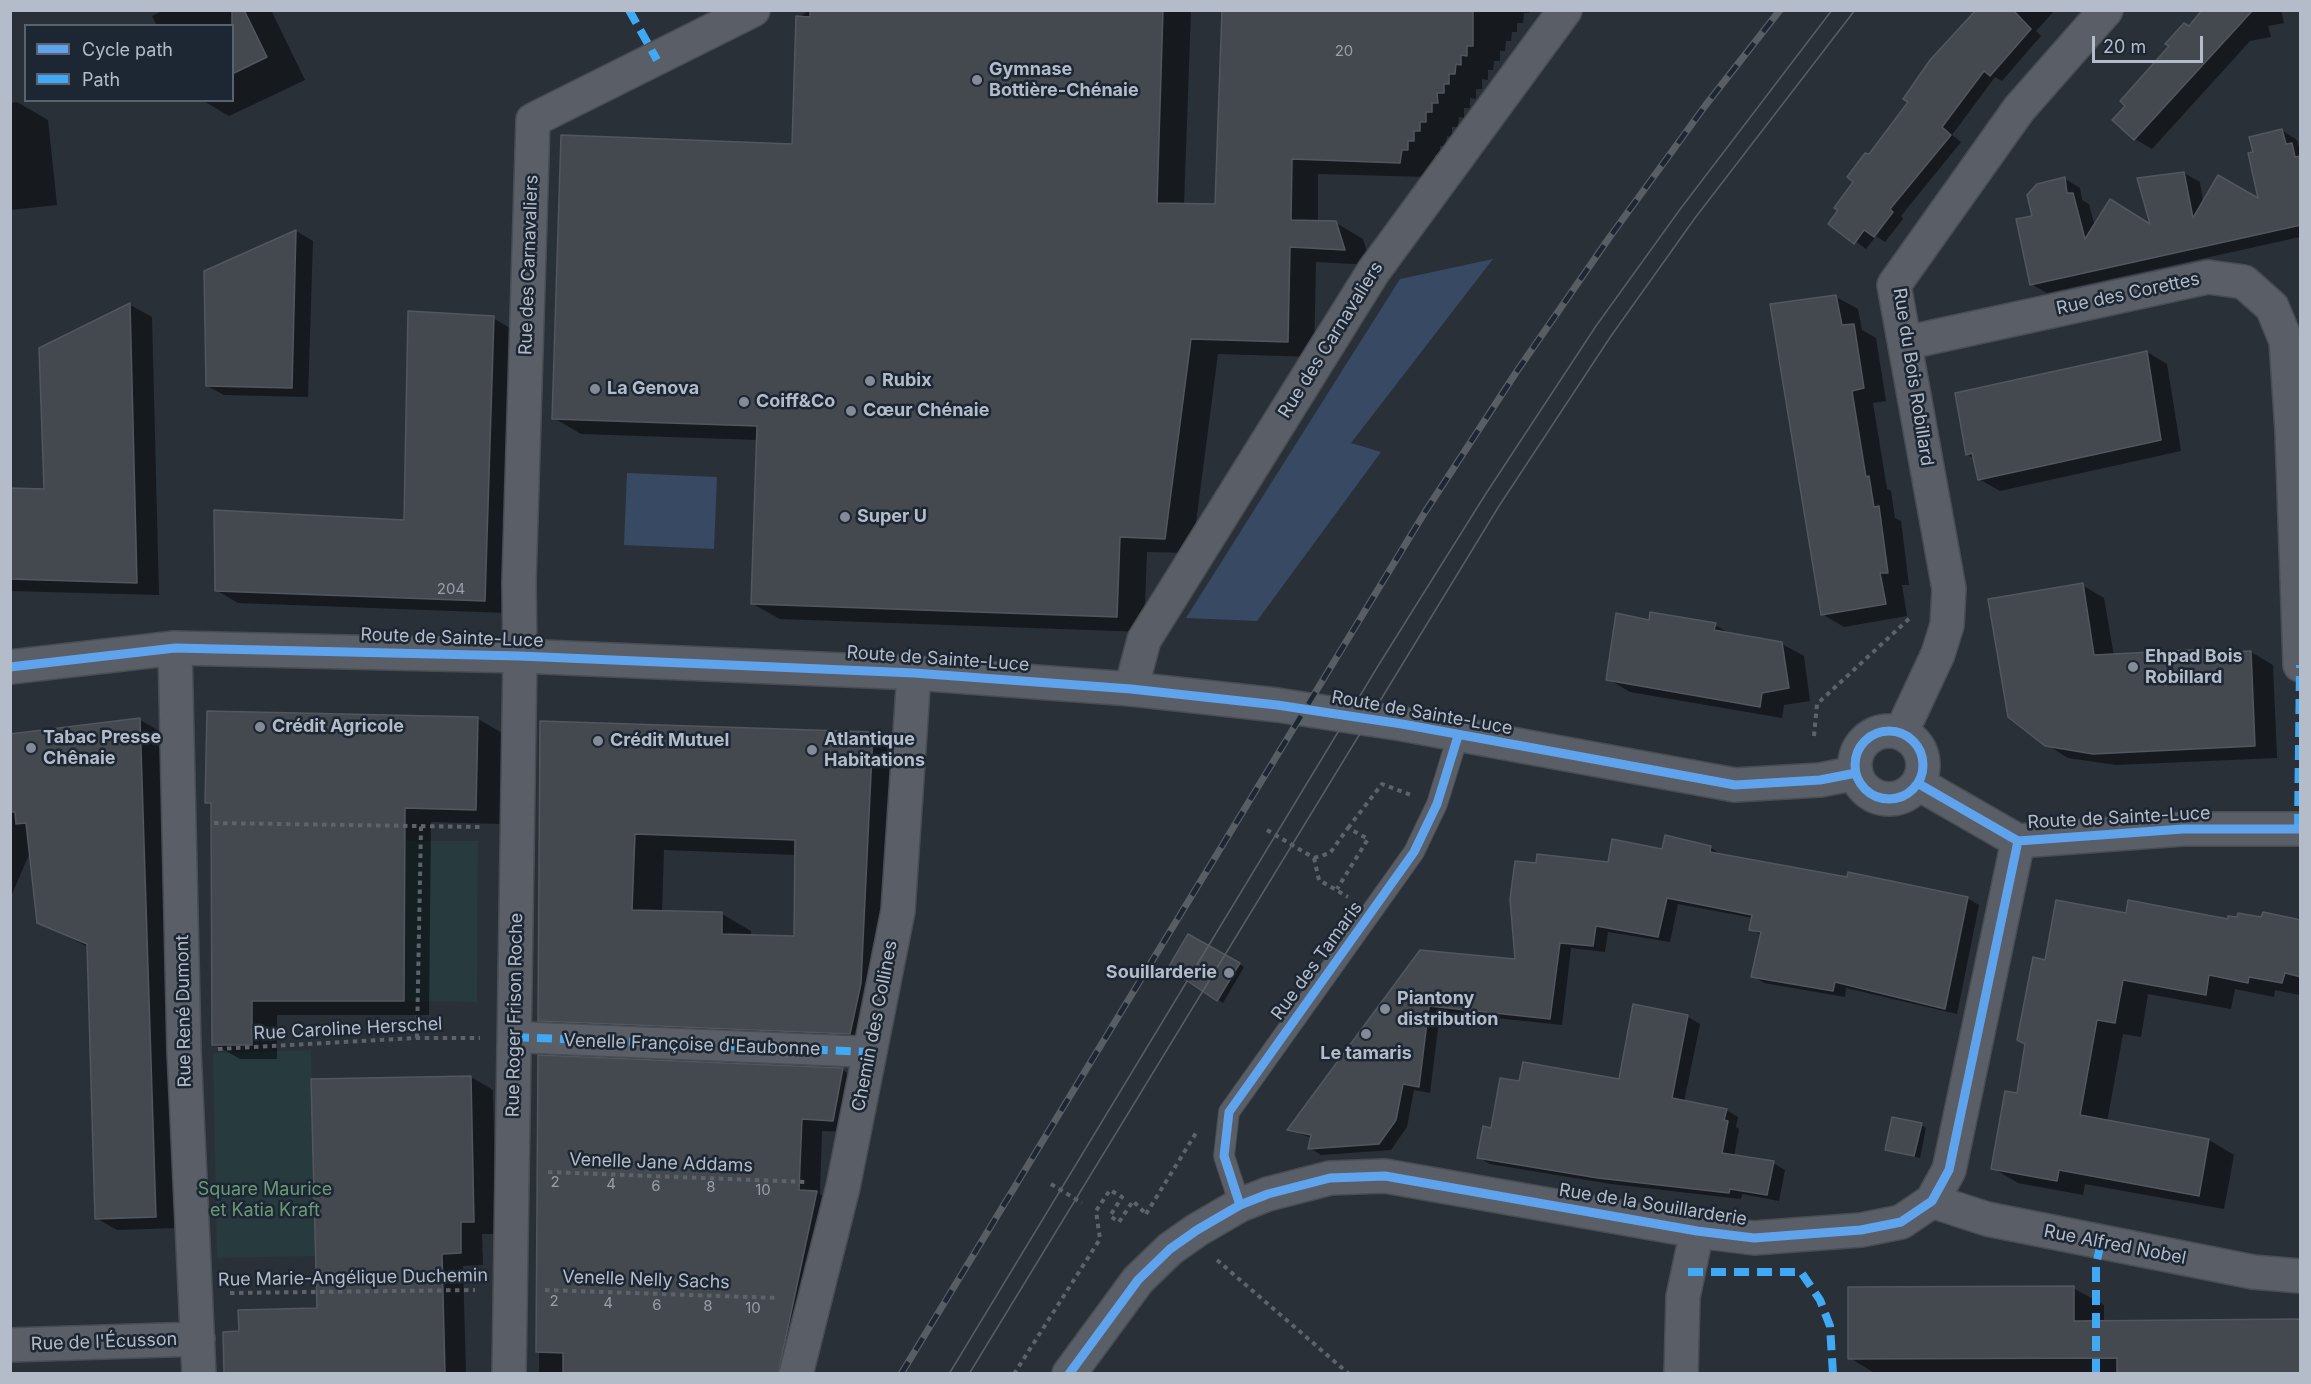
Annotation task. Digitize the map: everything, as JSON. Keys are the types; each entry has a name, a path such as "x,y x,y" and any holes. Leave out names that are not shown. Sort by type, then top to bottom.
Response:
{"street":[{"name":"Rue des Carnavaliers","path":"520,656 519,582 533,120 753,10"},
{"name":"Rue des Carnavaliers","path":"1131,689 1144,640 1373,272 1565,10"},
{"name":"Rue du Bois Robillard","path":"1901,733 1938,654 1947,625 1949,589 1894,285 2019,109 2106,10"},
{"name":"Rue des Corettes","path":"1905,344 2208,277 2244,282 2272,308 2286,341 2292,430 2300,665"},
{"name":"Route de Sainte-Luce","path":"10,667 175,648 520,656 914,672 1131,689 1346,715 1735,785 1820,780 1856,773"},
{"name":"Rue René Dumont","path":"175,648 181,823 184,1050 199,1374"},
{"name":"Rue Roger Frison Roche","path":"509,1374 520,656"},
{"name":"Chemin des Collines","path":"796,1374 843,1187 898,911 914,672"},
{"path":"1880,732 1901,733 1917,745 1922,754 1923,764 1919,784 1901,798 1889,800 1868,792 1856,773 1857,752 1863,743 1880,732"},
{"name":"Route de Sainte-Luce","path":"1919,784 2018,841 2183,829 2301,829"},
{"name":"Rue de la Souillarderie","path":"1070,1374 1138,1280 1170,1249 1240,1205 1268,1194 1330,1178 1385,1176 1697,1231 1754,1238 1861,1230 1901,1222 1932,1201 1949,1170 1956,1146 2018,841"},
{"name":"Venelle Françoise d'Eaubonne","path":"514,1037 870,1053"},
{"name":"Rue Alfred Nobel","path":"1932,1201 1998,1221 2253,1272 2301,1276"},
{"path":"1681,1374 1683,1297 1697,1231"},
{"name":"Rue de l'Écusson","path":"10,1345 198,1339"}],"lane":[{"name":"Rue des Tamaris","path":"1240,1205 1224,1156 1228,1112 1414,852 1437,804 1458,736"}],"path":[{"path":"1814,736 1817,704 1915,615"},
{"path":"1267,831 1314,858 1330,853 1382,784 1437,804"},
{"path":"181,823 518,827"},
{"path":"417,1038 422,826"},
{"path":"1337,889 1368,839 1348,828"},
{"path":"1314,858 1319,880 1356,902"},
{"path":"1051,1184 1082,1203"},
{"path":"1014,1374 1100,1239 1094,1210 1110,1190 1122,1197 1110,1216 1119,1222 1133,1201 1146,1214"},
{"path":"1197,1230 1211,1256 1349,1374"}],"green space":[{"path":"405,841 478,841 477,1002 404,1001"},
{"name":"Square Maurice et Katia Kraft","path":"311,1050 316,1256 217,1258 213,1053"}],"water":[{"path":"1493,259 1351,443 1381,452 1257,621 1186,618 1400,279"},
{"path":"627,473 717,477 714,549 624,545"}],"building":[{"path":"232,10 244,10 267,57 234,73 234,24 232,24"},
{"name":"Rubix","path":"810,10 1163,10 1157,203 1215,204 1222,10 1473,10 1473,46 1467,46 1467,56 1461,55 1461,65 1456,64 1455,74 1449,74 1449,84 1444,84 1444,93 1437,93 1438,103 1432,103 1432,112 1426,112 1426,122 1420,122 1420,131 1414,131 1414,141 1408,141 1408,150 1402,150 1400,163 1292,159 1291,220 1336,221 1345,250 1290,247 1288,342 1191,339 1165,539 1120,537 1117,617 751,604 757,426 552,419 561,135 792,144 796,16 810,17"},
{"path":"1976,10 2013,10 2031,29 1990,76 1984,71 1942,127 1951,135 1890,209 1893,212 1874,237 1864,230 1854,244 1828,224 1838,210 1834,208 1853,182 1847,177 1865,153 1869,154 1908,102 1903,99 1930,60"},
{"path":"2202,10 2253,10 2134,140 2112,120 2125,106 2120,101 2169,46 2165,44 2184,23 2189,26"},
{"path":"2282,129 2286,144 2292,143 2295,157 2301,156 2301,225 2030,285 2016,219 2032,216 2027,195 2037,184 2065,177 2067,193 2073,193 2085,239 2110,199 2150,224 2137,178 2184,172 2193,218 2218,175 2258,198 2248,153 2253,152 2249,137"},
{"path":"296,230 292,388 206,386 204,271"},
{"path":"1836,295 1842,325 1854,324 1864,388 1852,391 1866,477 1869,476 1874,507 1879,506 1888,573 1880,573 1886,604 1821,615 1770,304"},
{"path":"130,303 137,583 10,579 10,488 44,489 39,348"},
{"path":"408,311 494,316 485,601 215,591 214,510 404,520"},
{"path":"2147,351 2161,440 1978,480 1972,453 1966,455 1955,393"},
{"name":"Ehpad Bois Robillard","path":"2083,583 2094,655 2210,649 2210,653 2251,651 2255,746 2093,754 2045,746 2008,717 1988,599"},
{"path":"1650,612 1716,623 1714,630 1782,642 1789,688 1762,693 1760,707 1606,680 1616,613 1649,620"},
{"path":"207,711 478,717 476,810 405,808 404,1001 252,1001 252,1045 212,1045 211,803 205,803"},
{"path":"140,718 156,1217 95,1219 87,944 37,923 26,823 16,824 15,812 10,812 10,734"},
{"path":"540,721 873,732 861,983 850,1034 538,1021","holes":["635,834 795,840 794,936 722,934 722,912 632,910"]},
{"path":"1665,835 1711,846 1710,852 1847,877 1848,872 1968,897 1945,1009 1835,982 1833,991 1751,977 1761,932 1749,930 1752,915 1667,898 1658,937 1596,926 1593,946 1560,943 1550,1019 1429,1006 1419,1087 1403,1084 1396,1120 1379,1144 1308,1149 1311,1135 1287,1130 1420,950 1515,959 1510,899 1515,861 1536,863 1537,854 1608,862 1612,839 1662,849"},
{"path":"2056,900 2126,913 2128,900 2228,919 2228,916 2237,917 2238,913 2261,917 2263,912 2301,920 2301,977 2285,973 2282,983 2249,977 2248,983 2209,975 2206,995 2123,980 2115,1023 2097,1020 2080,1115 2209,1139 2199,1196 2059,1170 2057,1181 1991,1169 2005,1091 2017,1093 2025,1044 2017,1040 2033,957 2045,960"},
{"path":"1188,934 1240,963 1217,1001 1168,968"},
{"path":"1633,1004 1688,1015 1672,1098 1727,1109 1724,1120 1728,1121 1722,1153 1774,1161 1767,1195 1730,1189 1729,1193 1598,1178 1477,1158 1483,1126 1491,1128 1500,1078 1519,1081 1523,1062 1619,1079"},
{"path":"538,1055 843,1068 833,1121 802,1119 799,1190 817,1191 778,1374 563,1374 563,1353 536,1352"},
{"path":"471,1076 474,1222 461,1222 461,1253 442,1254 445,1374 224,1374 223,1332 239,1331 238,1310 317,1308 311,1079"},
{"path":"1892,1117 1922,1123 1914,1156 1885,1150"},
{"path":"2074,1286 2074,1321 2301,1319 2301,1374 2117,1374 2117,1358 1848,1359 1848,1287"}],"tram line":[{"path":"949,1374 1378,666 1485,495 1596,326 1681,208 1832,10"},
{"path":"969,1374 1499,506 1611,336 1695,218 1855,10"}],"railway":[{"path":"901,1374 1425,512 1517,371 1609,238 1705,106 1780,10"}],"marked path":[{"path":"629,10 657,60"},
{"path":"2298,829 2300,665"},
{"path":"514,1037 870,1052"},
{"path":"2096,1374 2096,1265 2101,1242"},
{"path":"1688,1272 1801,1272 1820,1300 1830,1326 1833,1374"}],"cycle path":[{"path":"10,667 175,648 520,656 914,673 1131,689 1277,705 1402,724 1735,785 1820,780 1856,773"},
{"path":"1896,731 1908,737 1917,746 1923,758 1923,765 1921,778 1913,789 1896,799 1882,799 1865,789 1857,778 1855,758 1865,741 1876,733 1896,731"},
{"path":"1240,1205 1224,1156 1229,1112 1414,852 1437,804 1458,736"},
{"path":"1919,784 2018,841 2183,829 2300,829"},
{"path":"1069,1374 1138,1280 1170,1249 1240,1205 1268,1194 1330,1178 1385,1176 1697,1231 1754,1238 1861,1230 1901,1222 1932,1201 1949,1170 2018,841"}],"place":[{"name":"Gymnase Bottière-Chénaie","path":"977,80"},
{"name":"Rubix","path":"870,381"},
{"name":"La Genova","path":"595,389"},
{"name":"Coiff&Co","path":"744,402"},
{"name":"Cœur Chénaie","path":"851,411"},
{"name":"Super U","path":"845,517"},
{"name":"Ehpad Bois Robillard","path":"2133,667"},
{"name":"Crédit Agricole","path":"260,727"},
{"name":"Crédit Mutuel","path":"598,741"},
{"name":"Tabac Presse Chênaie","path":"31,748"},
{"name":"Atlantique Habitations","path":"812,750"},
{"name":"Souillarderie","path":"1229,973"},
{"name":"Piantony distribution","path":"1385,1009"},
{"name":"Le tamaris","path":"1366,1034"}]}
